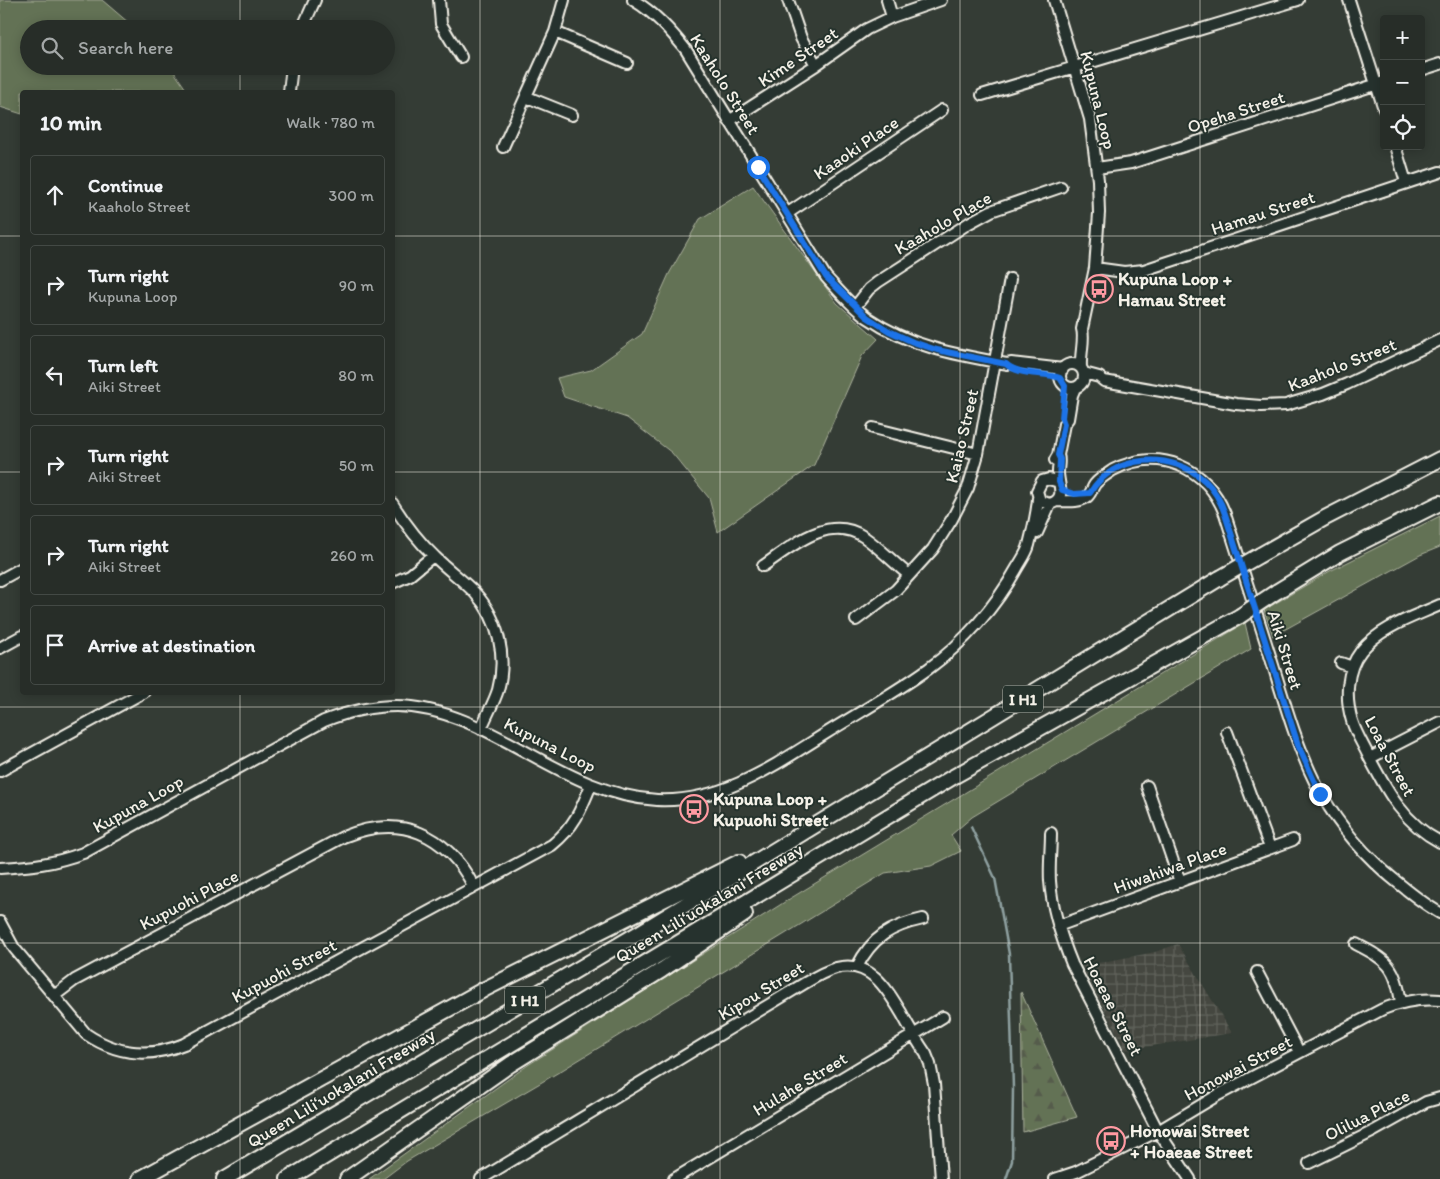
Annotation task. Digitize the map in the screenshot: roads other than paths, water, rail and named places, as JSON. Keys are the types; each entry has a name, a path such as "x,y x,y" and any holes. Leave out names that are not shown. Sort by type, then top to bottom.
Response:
{"highway":[{"name":"Queen Liliʻuokalani Freeway","path":"224,1179 639,933 1220,578 1325,518 1440,459"},
{"name":"Queen Liliʻuokalani Freeway","path":"288,1179 953,777 1240,616 1340,553 1440,503"},
{"path":"140,1179 485,989 825,820"},
{"path":"347,1179 511,1064 662,970 869,829"}],"street":[{"path":"306,20 315,0"},
{"path":"439,0 441,24 461,57"},
{"path":"503,147 555,32 564,0"},
{"name":"Kaaholo Street","path":"633,0 648,9 673,33 686,50 826,277 855,307 882,326 913,342 937,350 1006,364 1011,363 1099,382 1104,380 1236,404 1261,406 1286,405 1323,394 1440,340"},
{"path":"648,9 655,0"},
{"path":"788,0 801,38 816,65"},
{"path":"887,0 892,17"},
{"name":"Kime Street","path":"729,121 816,65 867,29 892,17 941,0"},
{"name":"Kupuna Loop","path":"1054,0 1090,119 1097,168 1099,213 1095,268 1082,329 1084,334 1081,352 1072,376 1072,395 1068,419 1064,424 1058,455 1060,459 1056,484"},
{"path":"982,95 1298,0"},
{"path":"1349,0 1380,83"},
{"path":"555,32 627,62"},
{"path":"1425,69 1440,64"},
{"path":"289,90 291,75"},
{"name":"Opeha Street","path":"1097,168 1131,163 1380,83"},
{"path":"527,97 572,116"},
{"name":"Kaaoki Place","path":"788,213 942,110"},
{"path":"1396,150 1406,182"},
{"name":"Hamau Street","path":"1095,268 1124,272 1144,270 1440,172"},
{"name":"Kaaholo Place","path":"855,307 869,289 878,282 969,223 991,211 1060,187"},
{"name":"Kaiao Street","path":"856,620 896,590 933,549 952,520 968,488 978,454 1010,279"},
{"path":"873,428 978,454"},
{"name":"Aiki Street","path":"1054,503 1079,500 1087,497 1095,484 1111,471 1146,460 1159,460 1182,466 1205,481 1214,491 1225,514 1298,745 1320,794 1337,820 1370,858 1420,900 1440,912"},
{"path":"1056,484 1059,499 1054,503 1043,503 1038,498 1039,484 1056,484 1074,494 1090,493"},
{"name":"Kupuna Loop","path":"0,868 38,866 59,862 83,853 324,721 347,712 372,707 421,708 446,714 591,785 631,797 658,800 685,799 712,794 762,773 930,668 966,635 998,598 1013,576 1030,543 1037,515 1038,498"},
{"name":"Kupuna Loop","path":"1030,543 1034,540 1054,503"},
{"path":"395,508 433,556 475,593 488,611 497,632 501,647 501,677 497,692 480,729"},
{"path":"763,566 808,535 824,530 840,530 864,537 909,575"},
{"path":"395,582 410,574 433,556"},
{"path":"0,580 20,569"},
{"name":"Loaa Street","path":"1440,605 1399,623 1380,634 1361,651 1352,666 1348,685 1351,720 1388,794 1400,809 1423,831 1440,842"},
{"path":"0,648 20,637"},
{"path":"1341,663 1352,666"},
{"path":"0,772 139,695"},
{"path":"1370,758 1440,722"},
{"path":"1227,732 1270,848"},
{"name":"Kupuohi Street","path":"0,925 14,948 86,1034 108,1047 127,1052 146,1054 160,1052 184,1044 541,852 563,837 578,815 591,785"},
{"path":"1147,786 1180,882"},
{"name":"Kupuohi Place","path":"54,996 75,980 355,831 383,826 423,834 441,845 457,859 474,887"},
{"name":"Hoaeae Street","path":"1051,833 1050,880 1058,926 1072,964 1158,1131 1190,1179"},
{"name":"Hiwahiwa Place","path":"1058,926 1293,840"},
{"path":"923,919 903,923 876,940 867,949 857,967 867,970 887,990 926,1054 933,1076 941,1179"},
{"path":"1356,944 1388,963 1394,974 1402,1003"},
{"name":"Kipou Street","path":"481,1179 824,972 836,968 857,967"},
{"path":"1257,972 1299,1052"},
{"name":"Honowai Street","path":"1055,1179 1076,1172 1158,1131 1218,1095 1383,1010 1402,1003 1419,1000 1440,1000"},
{"name":"Hulahe Street","path":"674,1179 943,1017"},
{"name":"Olilua Place","path":"1309,1162 1374,1131 1426,1102 1440,1098"}],"waterway":[{"path":"971,827 995,878 1009,954 1013,1088 1012,1161 1006,1179"}],"place":[{"name":"Kupuna Loop + Hamau Street","path":"1099,289"},
{"name":"Kupuna Loop + Kupuohi Street","path":"694,809"},
{"name":"Honowai Street + Hoaeae Street","path":"1111,1141"}]}
